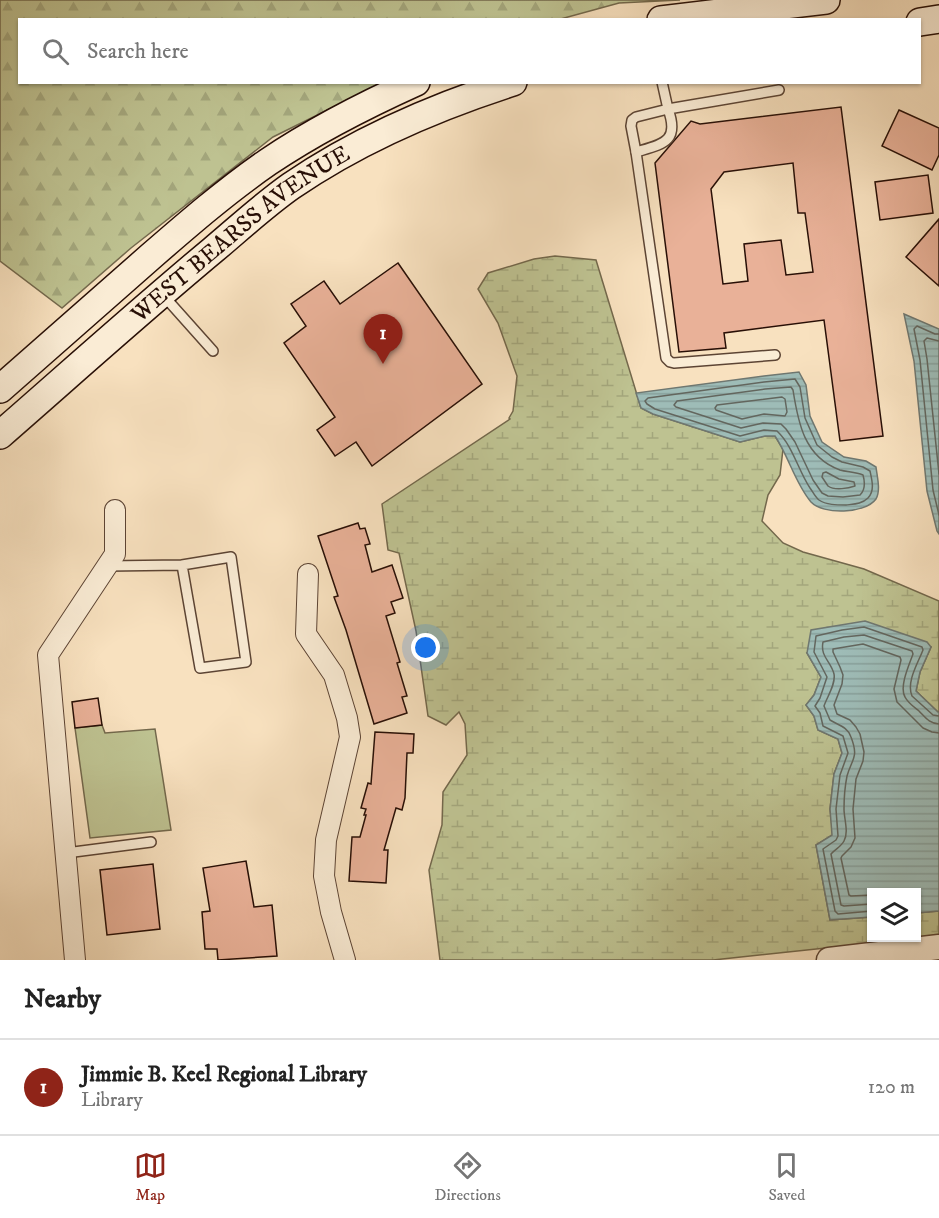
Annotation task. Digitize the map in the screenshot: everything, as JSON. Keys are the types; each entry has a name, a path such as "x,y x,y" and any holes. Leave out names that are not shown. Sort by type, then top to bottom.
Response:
{"main road":[{"path":"678,18 826,0"},
{"path":"921,22 939,19"},
{"name":"WEST BEARSS AVENUE","path":"0,389 205,209 269,162 350,114 412,84"},
{"name":"WEST BEARSS AVENUE","path":"0,435 161,293 289,188 321,167 380,135 462,99 507,84"},
{"path":"161,293 165,260 256,184 269,162"}],"street":[{"path":"75,960 48,655 115,555 115,510"},
{"path":"308,574 306,633 334,675 347,717 350,737 326,840 324,876 331,912 345,960"},
{"path":"829,960 939,947"}],"lane":[{"path":"636,152 657,147 670,136 673,123 662,84"},
{"path":"775,355 674,363 666,358 631,126 632,120 636,117 668,109 779,90"},
{"path":"161,293 213,351"},
{"path":"107,566 182,565 231,557 246,663 200,668 182,565"},
{"path":"66,853 151,842"}],"green space":[{"path":"0,0 680,0 619,3 564,18 18,18 18,84 380,84 273,137 131,248 62,308 0,261"},
{"path":"555,256 596,260 641,408 740,442 775,436 783,449 780,475 768,495 762,521 783,543 803,552 864,569 939,601 939,713 916,691 920,672 931,647 807,653 821,677 814,695 806,705 814,716 818,730 838,739 842,753 834,774 830,809 833,835 816,845 830,920 867,917 867,942 882,942 713,960 440,960 429,870 442,825 443,792 467,755 465,724 459,712 446,725 428,716 416,631 399,553 388,550 382,504 510,419 517,376 498,323 478,289 488,273 534,259"},
{"path":"102,725 105,733 155,729 171,830 90,838 75,728"},
{"path":"939,911 939,936 921,938 921,913"}],"water":[{"path":"904,314 939,329 939,534 927,491 914,361"},
{"path":"799,372 806,385 810,416 822,442 844,457 866,461 876,467 878,491 876,499 871,504 863,508 844,511 834,511 817,506 811,502 801,487 775,436 740,442 653,414 641,408 636,393 764,376"},
{"path":"865,621 927,642 931,647 920,672 916,691 939,713 939,911 921,913 921,888 867,888 867,917 830,920 816,845 832,835 830,809 834,774 842,753 838,739 818,730 814,716 806,705 814,695 821,677 807,653 811,630"}],"building":[{"path":"841,107 883,436 840,441 824,320 724,333 726,348 679,352 655,163 691,121 700,124","holes":["793,163 798,213 805,213 813,272 786,275 781,240 744,244 748,281 723,284 711,189 724,172"]},
{"path":"899,110 939,128 939,155 932,170 882,146"},
{"path":"928,175 933,213 880,220 875,182"},
{"path":"939,219 939,286 906,257"},
{"path":"398,263 482,384 372,466 356,442 335,456 317,430 335,417 284,343 306,326 291,304 324,281 340,304"},
{"path":"358,523 360,529 365,528 370,544 365,545 372,572 392,565 403,598 391,602 395,613 386,616 400,662 397,663 407,696 402,697 407,713 374,724 334,597 338,596 318,536"},
{"path":"98,698 102,725 75,728 72,702"},
{"path":"375,732 414,734 413,753 407,753 405,798 402,810 396,808 384,850 388,850 386,883 349,881 352,837 360,837 366,815 364,815 366,809 361,808 368,783 371,784"},
{"path":"246,861 254,907 272,905 277,956 218,960 217,949 205,949 202,912 210,911 203,868"},
{"path":"153,864 160,929 107,935 100,870"}],"place":[{"name":"Jimmie B. Keel Regional Library","path":"383,364"}]}
